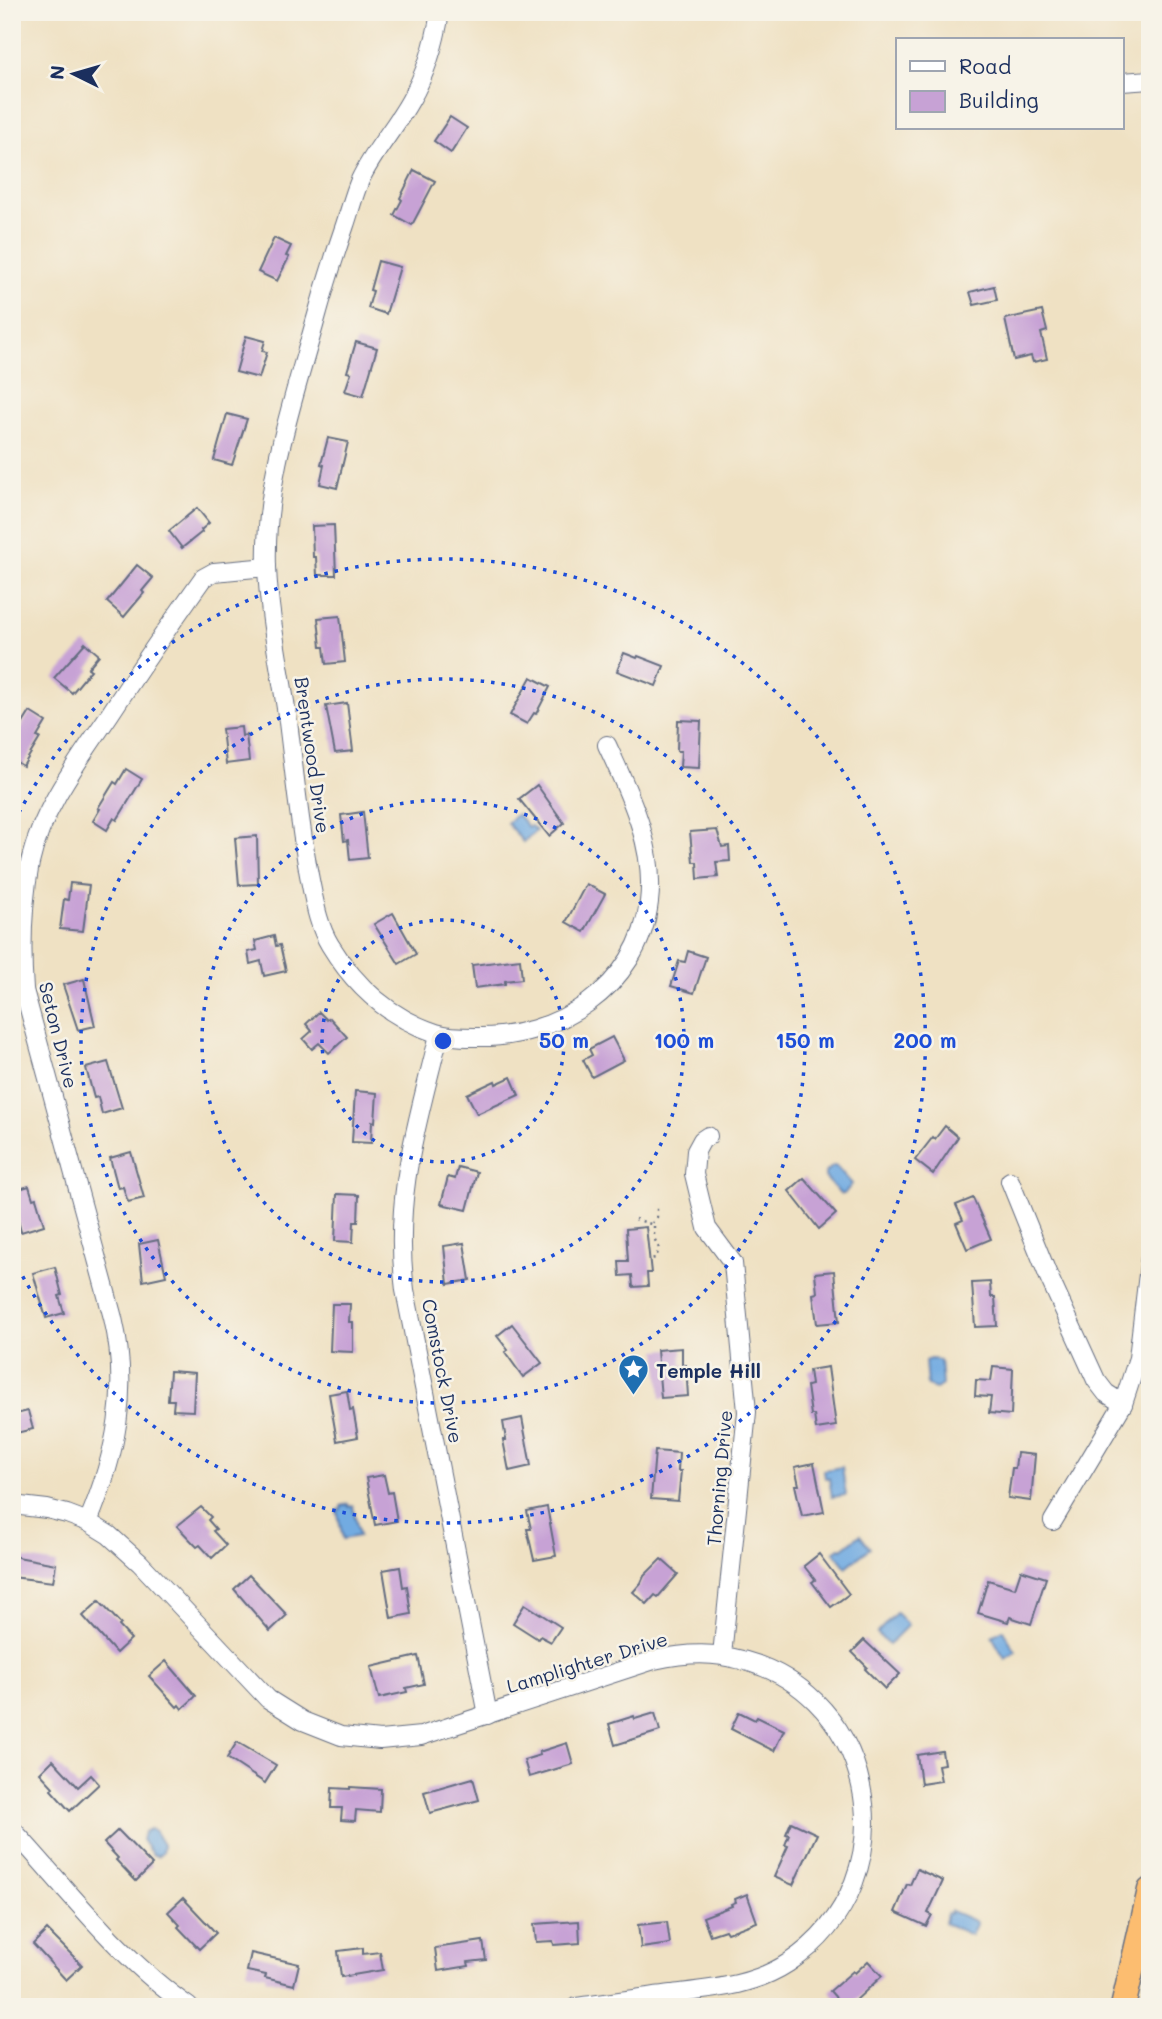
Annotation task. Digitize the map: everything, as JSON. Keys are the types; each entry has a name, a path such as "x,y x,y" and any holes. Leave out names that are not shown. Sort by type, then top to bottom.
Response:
{"highway":[{"path":"1123,2007 1150,1890"}],"street":[{"name":"Brentwood Drive","path":"440,12 436,41 426,69 410,102 360,181 327,279 290,413 268,517 267,568 306,858 316,910 327,940 347,971 376,1002 407,1021 439,1035 499,1037 550,1025 565,1018 597,996 622,970 632,954 649,905 648,862 640,824 607,745"},
{"path":"1124,82 1150,80"},
{"name":"Seton Drive","path":"88,1522 113,1447 121,1399 121,1362 113,1318 24,990 21,953 23,909 31,861 47,814 71,771 203,578 214,572 267,568"},
{"name":"Comstock Drive","path":"439,1035 404,1183 401,1254 405,1290 488,1715"},
{"name":"Thorning Drive","path":"708,1136 702,1140 696,1152 696,1181 707,1228 733,1263 747,1429 722,1655"},
{"path":"1010,1181 1048,1275 1096,1380 1106,1393 1124,1404"},
{"path":"1053,1521 1124,1404 1138,1358 1150,1257"},
{"name":"Lamplighter Drive","path":"12,1505 47,1508 88,1522 109,1535 140,1563 256,1688 283,1710 341,1736 401,1739 447,1729 654,1660 699,1654 722,1655 766,1668 786,1678 821,1707 841,1734 856,1765 866,1809 866,1832 856,1877 836,1917 822,1935 786,1964 766,1975 722,1987 576,2007"},
{"path":"12,1829 125,1953 147,1975 189,2007"}],"path":[{"path":"652,1223 657,1217 657,1207"},
{"path":"635,1219 652,1223"},
{"path":"650,1259 656,1258 659,1248 652,1223"}],"water":[{"path":"517,814 528,827 531,826 536,831 523,842 507,823"},
{"path":"833,1166 852,1184 844,1194 840,1194 825,1177 825,1173"},
{"path":"940,1360 942,1385 936,1389 927,1386 925,1361"},
{"path":"842,1467 846,1495 832,1497 829,1478 825,1478 824,1470"},
{"path":"348,1504 349,1507 353,1506 359,1536 343,1539 337,1510"},
{"path":"860,1535 870,1548 846,1567 834,1552"},
{"path":"896,1613 908,1625 888,1645 877,1633"},
{"path":"1003,1630 1016,1652 1005,1659 992,1636"},
{"path":"154,1830 163,1845 162,1852 157,1856 152,1854 142,1840 144,1832"},
{"path":"951,1911 977,1922 971,1935 945,1923 947,1913 950,1914"}],"building":[{"path":"450,117 467,128 451,153 434,141"},
{"path":"414,170 435,181 412,225 394,215"},
{"path":"274,238 291,246 286,256 289,257 277,281 258,272"},
{"path":"378,261 400,267 386,314 368,308"},
{"path":"994,286 997,300 974,305 970,292"},
{"path":"1042,311 1047,331 1041,333 1047,359 1033,362 1031,356 1014,360 1005,319"},
{"path":"246,336 265,341 262,351 267,352 259,378 236,372"},
{"path":"356,342 377,348 363,396 345,391 351,373 347,372"},
{"path":"227,414 247,419 232,465 214,460"},
{"path":"328,438 348,442 337,488 320,484 324,465 321,464"},
{"path":"197,508 209,523 182,548 169,531"},
{"path":"334,525 336,575 317,575 316,557 313,557 312,526"},
{"path":"137,565 153,578 124,617 107,602"},
{"path":"340,616 345,662 326,664 318,618"},
{"path":"85,643 99,655 88,668 91,670 72,693 54,678"},
{"path":"624,653 664,666 656,686 617,671"},
{"path":"531,677 550,687 536,714 534,713 527,724 510,715"},
{"path":"347,703 353,751 335,753 326,706"},
{"path":"30,712 46,722 23,766 12,759 12,741"},
{"path":"678,720 701,721 699,768 680,767 681,751 677,751"},
{"path":"241,727 242,736 246,735 249,761 226,764 222,729"},
{"path":"126,769 142,779 117,820 114,818 107,830 93,821 114,782 117,784"},
{"path":"537,785 564,823 549,836 519,799"},
{"path":"363,812 368,858 350,860 348,840 344,841 341,815"},
{"path":"717,830 722,847 729,846 730,861 716,862 718,877 698,879 690,832"},
{"path":"257,836 258,884 239,885 235,838"},
{"path":"70,883 89,885 83,931 60,929 64,899 68,900"},
{"path":"586,884 605,894 584,932 566,922"},
{"path":"393,913 416,954 399,964 374,924"},
{"path":"274,936 276,946 280,945 286,971 264,976 261,961 250,964 248,952 257,950 255,941"},
{"path":"688,951 706,957 694,993 671,986 679,961 685,962"},
{"path":"520,959 522,979 475,988 472,965"},
{"path":"84,979 95,1026 78,1030 63,985"},
{"path":"319,1012 327,1020 330,1018 347,1037 329,1053 319,1043 312,1049 303,1039 312,1031 306,1024"},
{"path":"612,1037 624,1060 592,1077 583,1060 592,1055 589,1049"},
{"path":"108,1062 122,1108 102,1114 98,1097 94,1098 86,1068"},
{"path":"511,1077 519,1095 477,1114 467,1094"},
{"path":"355,1091 377,1093 371,1143 352,1142"},
{"path":"945,1126 958,1137 933,1174 915,1160"},
{"path":"131,1152 144,1198 128,1202 123,1187 118,1188 110,1158"},
{"path":"458,1167 477,1172 467,1210 441,1204 448,1177 455,1179"},
{"path":"804,1178 836,1214 819,1229 789,1191"},
{"path":"29,1186 33,1199 36,1198 44,1225 21,1232 13,1191"},
{"path":"337,1194 359,1195 358,1222 354,1222 353,1242 335,1241"},
{"path":"973,1198 991,1239 967,1249 956,1223 963,1220 956,1205"},
{"path":"646,1227 651,1273 647,1273 648,1286 633,1287 632,1275 620,1276 619,1261 628,1261 626,1229"},
{"path":"158,1240 166,1276 143,1281 139,1244"},
{"path":"464,1243 470,1280 448,1284 444,1246"},
{"path":"55,1267 64,1313 46,1318 33,1273"},
{"path":"834,1271 839,1322 817,1324 813,1294 817,1293 815,1273"},
{"path":"990,1282 991,1297 995,1297 997,1326 975,1327 972,1283"},
{"path":"332,1304 350,1304 349,1322 353,1322 353,1352 330,1351"},
{"path":"512,1324 542,1363 523,1377 497,1336"},
{"path":"682,1348 682,1365 686,1365 688,1396 661,1398 657,1350"},
{"path":"828,1367 836,1426 816,1429 807,1386 811,1385 809,1370"},
{"path":"993,1367 1013,1369 1011,1415 989,1413 991,1397 975,1396 976,1380 991,1381"},
{"path":"170,1371 195,1373 193,1411 173,1410 174,1400 168,1400"},
{"path":"347,1391 358,1437 337,1441 329,1394"},
{"path":"28,1411 33,1429 12,1434 12,1415"},
{"path":"522,1418 531,1466 509,1471 503,1440 506,1440 503,1422"},
{"path":"655,1451 679,1453 678,1471 681,1471 678,1501 651,1499"},
{"path":"1017,1453 1035,1455 1031,1501 1008,1498"},
{"path":"814,1463 824,1512 802,1516 795,1485 799,1485 795,1467"},
{"path":"384,1475 388,1493 392,1492 397,1521 375,1525 366,1478"},
{"path":"201,1507 211,1517 208,1520 216,1529 213,1531 226,1545 212,1558 177,1526"},
{"path":"547,1507 556,1556 534,1560 527,1529 531,1529 527,1511"},
{"path":"819,1554 849,1594 831,1607 812,1582 815,1580 804,1566"},
{"path":"12,1556 56,1564 53,1582 12,1577"},
{"path":"661,1559 678,1574 658,1597 655,1595 647,1604 633,1592"},
{"path":"400,1567 403,1587 407,1586 411,1614 391,1618 383,1570"},
{"path":"1021,1570 1046,1578 1031,1624 1010,1617 1008,1622 978,1613 988,1580 1015,1588"},
{"path":"249,1575 287,1615 270,1631 234,1589"},
{"path":"99,1601 131,1639 116,1653 83,1616"},
{"path":"525,1604 561,1627 551,1642 540,1636 538,1639 513,1623"},
{"path":"864,1640 900,1674 885,1689 852,1652"},
{"path":"418,1656 424,1684 406,1688 407,1692 379,1698 371,1667"},
{"path":"166,1661 196,1696 182,1709 179,1705 177,1707 149,1676"},
{"path":"739,1712 784,1730 774,1751 731,1729"},
{"path":"655,1713 660,1731 615,1745 609,1724"},
{"path":"237,1742 276,1765 265,1783 227,1758"},
{"path":"567,1743 573,1764 529,1777 524,1760"},
{"path":"942,1751 944,1764 938,1765 941,1781 921,1784 917,1755"},
{"path":"53,1760 78,1787 91,1775 99,1784 70,1811 40,1773"},
{"path":"473,1778 479,1800 430,1813 424,1792"},
{"path":"332,1788 381,1789 380,1812 356,1810 355,1821 341,1820 342,1808 331,1808"},
{"path":"791,1822 817,1834 793,1885 774,1877 788,1846 785,1845 789,1835 786,1834"},
{"path":"118,1830 152,1865 136,1881 104,1843"},
{"path":"917,1869 943,1881 928,1913 932,1915 926,1926 895,1912"},
{"path":"747,1894 757,1922 727,1933 725,1930 710,1935 703,1917 732,1906 731,1904 736,1902 735,1899"},
{"path":"183,1898 216,1933 199,1949 168,1912"},
{"path":"579,1921 580,1943 554,1945 553,1941 536,1942 534,1924"},
{"path":"667,1922 670,1944 641,1948 638,1925"},
{"path":"47,1930 82,1965 66,1980 33,1944"},
{"path":"483,1941 486,1960 438,1971 435,1948"},
{"path":"363,1948 363,1954 380,1952 383,1970 341,1977 338,1951"},
{"path":"251,1953 299,1964 294,1985 247,1971"},
{"path":"868,1961 882,1976 855,2001 860,2007 844,2007 830,1991"}],"place":[{"name":"Temple Hill","path":"633,1397"}]}
